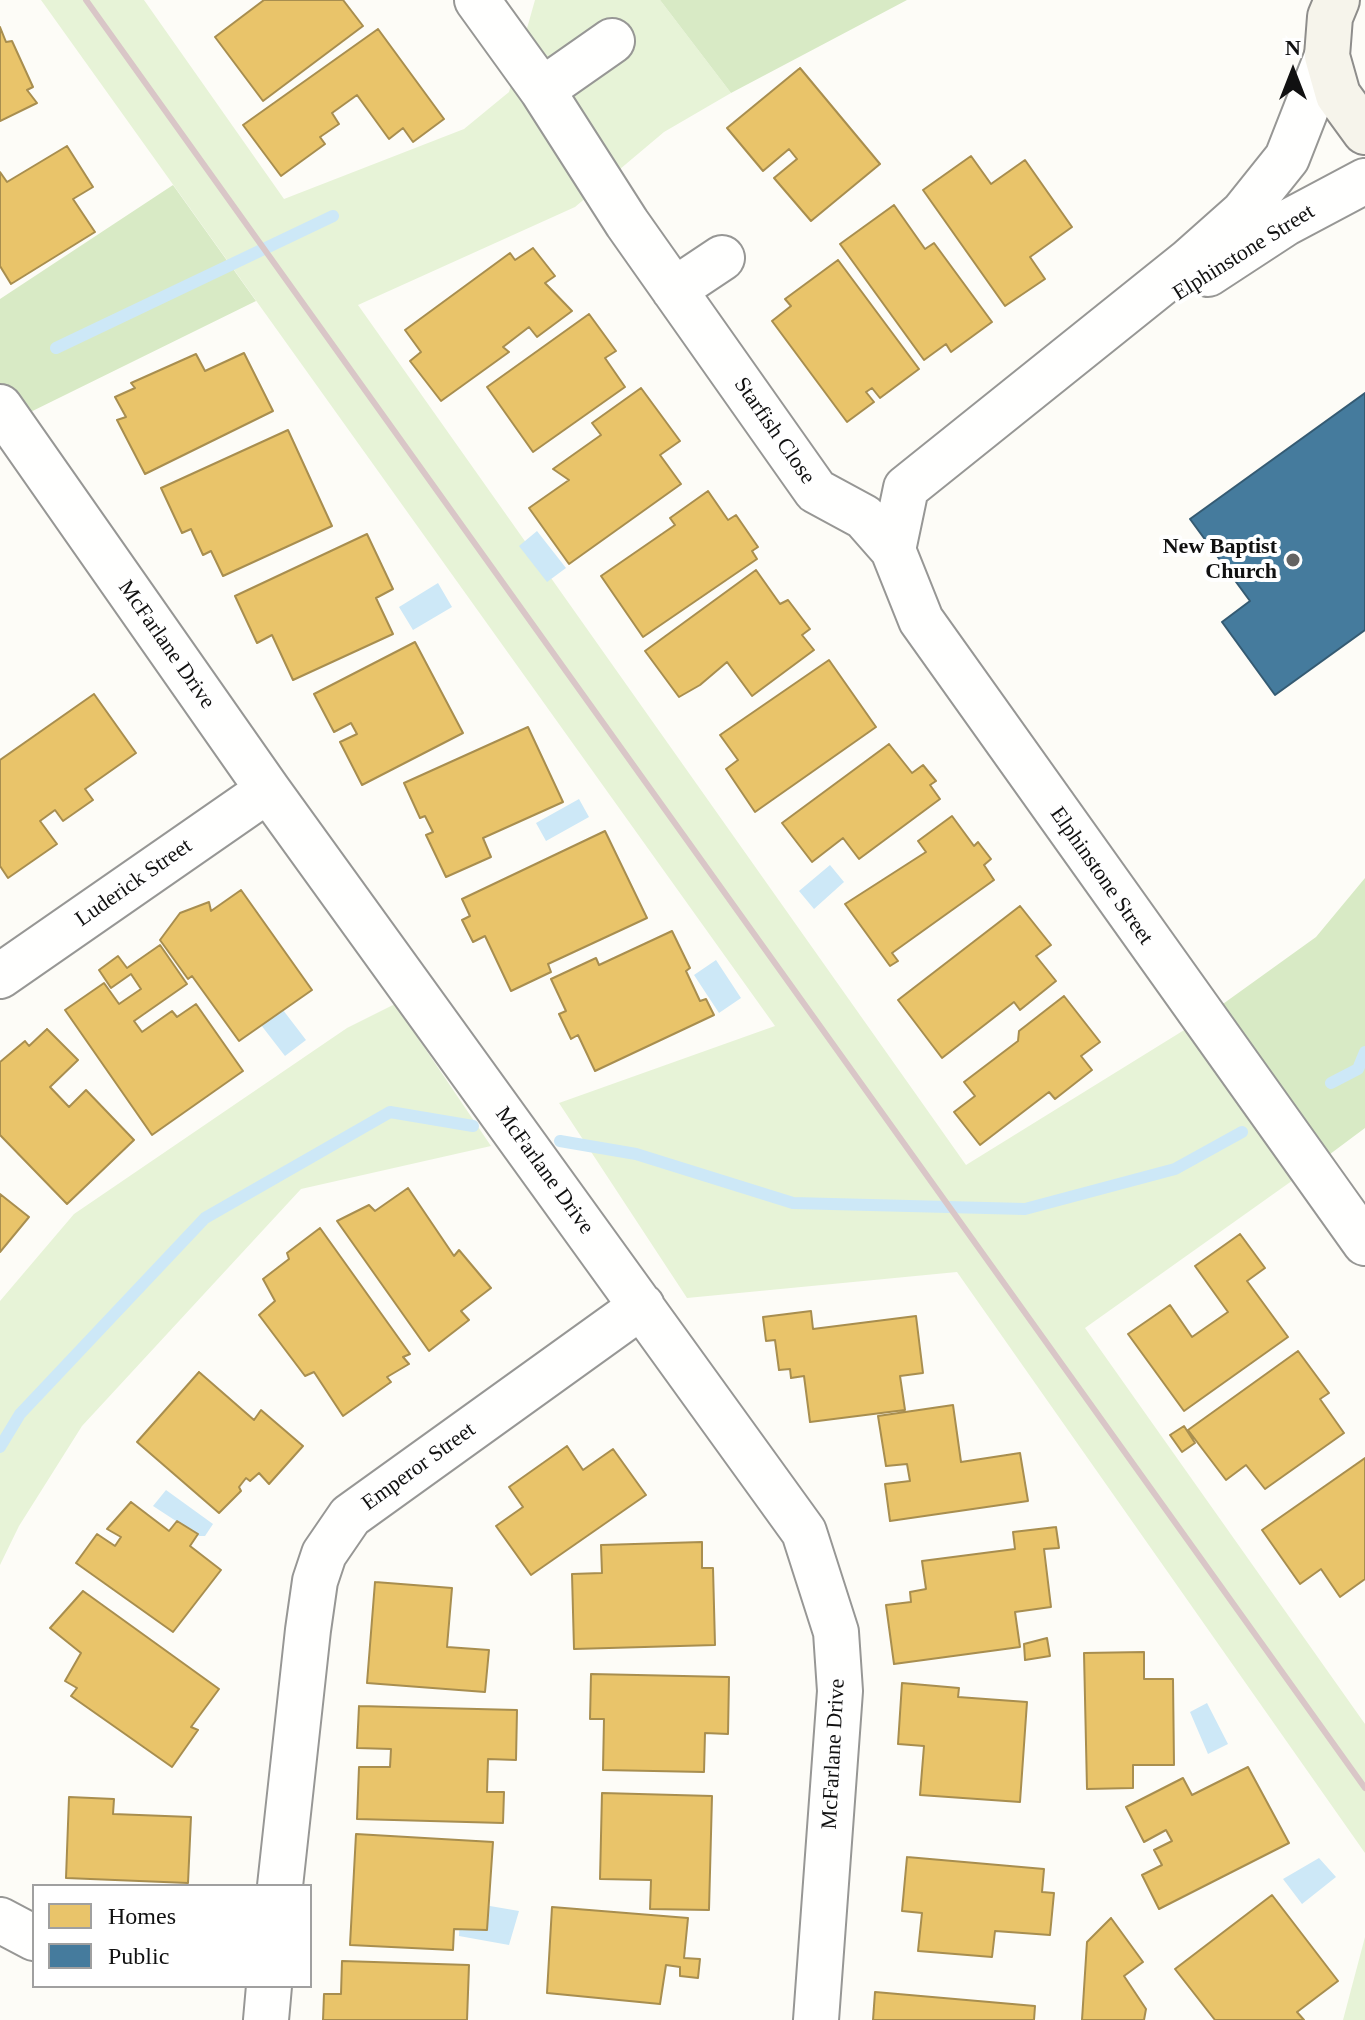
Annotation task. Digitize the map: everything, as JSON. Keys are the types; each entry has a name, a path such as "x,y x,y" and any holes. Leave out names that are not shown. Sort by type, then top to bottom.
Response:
{"main road":[{"path":"1337,0 1330,17 1327,56 1338,95 1365,132"}],"street":[{"name":"Starfish Close","path":"477,0 542,90 674,290 816,491 864,517 893,550"},
{"path":"542,90 612,41"},
{"name":"Elphinstone Street","path":"841,505 873,500 906,488 1189,261 1243,213 1287,158 1327,56"},
{"name":"Elphinstone Street","path":"1042,376 1286,223 1365,181"},
{"path":"674,290 722,258"},
{"name":"McFarlane Drive","path":"0,407 268,790 804,1532 836,1632 840,1691 816,2020"},
{"path":"893,550 906,488"},
{"name":"Elphinstone Street","path":"893,550 921,620 1365,1243"},
{"name":"Luderick Street","path":"0,976 268,790"},
{"name":"Emperor Street","path":"280,1884 308,1630 315,1581 324,1554 350,1516 642,1306"},
{"path":"0,1920 32,1937"},
{"path":"266,2020 269,1988"}],"green space":[{"path":"41,0 144,0 284,199 464,129 509,92 535,0 660,0 731,93 664,132 575,207 358,305 966,1165 1202,1019 1310,1168 1085,1328 1365,1724 1365,1853 957,1272 687,1298 559,1103 775,1026"},
{"path":"660,0 907,0 731,93"},
{"path":"173,185 256,301 0,427 0,299"},
{"path":"1365,878 1365,1128 1310,1169 1202,1019 1316,937"},
{"path":"395,1004 491,1146 301,1189 82,1426 19,1526 0,1565 0,1301 74,1214 347,1028"},
{"path":"1365,1937 1365,2020 1343,2020"}],"water":[{"path":"537,531 566,568 547,582 519,546"},
{"path":"438,583 452,607 413,630 399,607"},
{"path":"579,799 589,817 546,841 536,823"},
{"path":"830,865 844,882 814,909 799,891"},
{"path":"716,960 741,998 719,1013 694,975"},
{"path":"283,1010 306,1040 285,1056 261,1025"},
{"path":"166,1490 213,1524 205,1536 199,1536 153,1506"},
{"path":"1207,1703 1228,1744 1208,1754 1190,1712"},
{"path":"1319,1858 1336,1877 1302,1904 1283,1879"},
{"path":"461,1901 519,1911 509,1945 459,1936"}],"building: Homes":[{"path":"264,0 343,0 363,26 263,101 215,37"},
{"path":"0,27 6,42 12,41 33,87 27,90 37,103 0,121"},
{"path":"378,29 444,119 413,142 403,128 389,139 357,95 332,113 339,124 320,137 325,144 281,176 243,125"},
{"path":"800,68 880,164 811,221 774,178 797,159 789,149 763,171 727,128"},
{"path":"67,146 93,187 73,199 95,232 11,284 0,266 0,172 7,182"},
{"path":"971,156 991,184 1025,160 1072,227 1030,257 1045,279 1005,306 923,190"},
{"path":"894,205 925,249 934,243 992,322 951,352 946,344 924,360 840,244"},
{"path":"533,248 555,276 545,283 572,311 537,337 529,327 503,347 509,352 441,401 410,361 421,352 405,330 510,253 515,260"},
{"path":"838,260 919,369 880,398 872,388 866,392 874,402 847,422 772,321 791,306 785,299"},
{"path":"589,314 616,351 605,358 625,387 533,452 487,387"},
{"path":"244,353 273,411 145,474 117,420 126,417 115,397 135,388 131,383 196,354 205,371"},
{"path":"641,388 680,441 660,455 681,484 569,564 529,508 569,480 553,469 601,435 592,423"},
{"path":"288,430 332,526 223,576 211,551 203,555 191,529 182,533 161,488"},
{"path":"708,491 728,520 736,515 758,547 752,551 757,559 643,637 601,576 675,525 670,518"},
{"path":"367,534 393,589 376,598 393,634 293,680 272,635 257,643 235,596"},
{"path":"756,570 780,604 788,600 810,629 802,635 814,650 752,696 727,662 700,685 679,697 645,651"},
{"path":"415,642 463,733 362,785 340,742 357,734 351,723 334,732 314,694"},
{"path":"829,660 876,727 755,812 726,769 738,760 720,735"},
{"path":"94,694 136,753 85,789 93,800 63,821 55,810 40,821 57,844 8,878 0,866 0,760"},
{"path":"528,727 563,802 483,838 491,857 446,877 426,835 433,832 425,816 420,818 404,783"},
{"path":"889,744 912,773 923,765 936,781 930,785 940,799 859,859 843,838 812,862 782,823"},
{"path":"952,816 974,846 978,842 991,859 984,865 994,880 892,953 898,961 890,966 845,904 926,852 918,841"},
{"path":"605,831 647,918 548,964 551,972 511,991 485,936 473,942 462,920 470,916 462,899"},
{"path":"241,890 312,990 239,1041 192,976 188,979 160,940 180,913 209,902 211,911"},
{"path":"1020,906 1051,945 1036,956 1056,981 1020,1010 1014,1002 942,1058 898,1000"},
{"path":"672,931 690,968 686,971 700,1001 706,999 714,1015 595,1071 578,1035 571,1039 559,1014 566,1011 551,979 596,958 599,965"},
{"path":"160,945 187,984 134,1021 142,1032 172,1011 177,1017 196,1004 243,1071 152,1135 65,1010 104,983 119,1004 141,989 131,974 111,988 99,970 118,956 127,968"},
{"path":"1064,996 1100,1042 1081,1056 1092,1070 1055,1099 1049,1092 980,1145 954,1112 975,1096 964,1082 1018,1041 1019,1031"},
{"path":"47,1029 78,1060 50,1087 69,1107 86,1090 134,1140 67,1204 0,1135 0,1062 25,1041 29,1046"},
{"path":"408,1188 454,1256 459,1250 491,1288 461,1311 469,1320 429,1351 337,1221 369,1205 375,1211"},
{"path":"0,1194 29,1217 0,1252"},
{"path":"320,1228 410,1354 403,1357 409,1364 387,1377 391,1382 343,1416 314,1372 305,1376 259,1315 275,1301 263,1279 289,1259 287,1253"},
{"path":"1240,1234 1265,1268 1247,1281 1288,1337 1184,1411 1128,1334 1170,1305 1192,1337 1228,1312 1195,1266"},
{"path":"811,1311 813,1329 916,1316 923,1373 900,1376 905,1410 810,1422 804,1376 791,1378 790,1369 779,1370 775,1340 766,1341 763,1317"},
{"path":"1298,1351 1329,1393 1320,1399 1344,1433 1265,1489 1246,1465 1226,1480 1188,1430"},
{"path":"199,1372 254,1420 261,1410 303,1446 269,1484 259,1473 250,1481 246,1478 239,1487 241,1491 219,1513 137,1442"},
{"path":"953,1405 961,1462 1020,1453 1028,1501 890,1521 885,1484 910,1481 907,1464 886,1466 878,1416"},
{"path":"1184,1426 1195,1443 1182,1452 1170,1435"},
{"path":"567,1446 583,1470 613,1449 646,1495 531,1575 496,1526 523,1507 509,1487"},
{"path":"1365,1458 1365,1579 1340,1597 1321,1569 1300,1584 1262,1530"},
{"path":"131,1502 169,1531 177,1521 198,1534 190,1546 221,1570 173,1632 76,1563 97,1534 115,1546 121,1537 107,1529"},
{"path":"1056,1527 1059,1548 1044,1549 1051,1607 1015,1612 1020,1647 894,1664 886,1605 911,1602 910,1592 926,1589 922,1561 1015,1549 1013,1532"},
{"path":"702,1542 702,1568 713,1568 715,1645 574,1649 572,1574 602,1573 601,1545"},
{"path":"375,1582 452,1588 447,1647 489,1650 485,1692 367,1683"},
{"path":"83,1591 219,1689 191,1727 198,1730 172,1767 71,1696 77,1688 65,1681 81,1653 50,1628"},
{"path":"1047,1638 1050,1656 1025,1660 1024,1644"},
{"path":"1144,1652 1144,1679 1173,1679 1174,1765 1133,1765 1133,1788 1087,1789 1084,1653"},
{"path":"591,1674 729,1677 728,1734 705,1733 704,1772 603,1770 604,1719 590,1719"},
{"path":"902,1683 959,1688 958,1697 1027,1702 1020,1802 920,1795 924,1746 898,1744"},
{"path":"359,1706 517,1710 516,1760 488,1759 487,1792 504,1792 503,1823 357,1819 359,1767 390,1767 391,1749 357,1748"},
{"path":"1248,1767 1289,1843 1159,1909 1142,1875 1162,1865 1154,1850 1172,1841 1166,1830 1144,1842 1126,1807 1183,1778 1192,1795"},
{"path":"602,1793 712,1796 709,1910 650,1909 651,1880 600,1879"},
{"path":"69,1797 114,1799 113,1814 191,1817 188,1883 66,1878"},
{"path":"356,1834 493,1842 487,1930 454,1929 453,1950 350,1945"},
{"path":"907,1857 1044,1869 1042,1892 1054,1893 1050,1935 995,1931 992,1957 918,1951 922,1913 902,1911"},
{"path":"1272,1895 1338,1981 1297,2012 1304,2020 1215,2020 1175,1969"},
{"path":"552,1907 688,1918 684,1958 700,1959 698,1978 680,1976 680,1967 666,1965 660,2004 547,1993"},
{"path":"1111,1918 1143,1962 1124,1976 1146,2009 1144,2020 1082,2020 1087,1942"},
{"path":"342,1961 469,1965 467,2020 323,2020 324,1994 341,1994"},
{"path":"875,1992 1035,2006 1034,2020 873,2020"}],"building: Public":[{"name":"New Baptist Church","path":"1365,393 1365,630 1275,695 1222,622 1250,601 1190,519"}],"waterway":[{"path":"56,348 333,216"},
{"path":"1331,1083 1358,1069 1365,1052"},
{"path":"0,1447 20,1414 205,1218 390,1112 473,1126"},
{"path":"560,1141 636,1154 793,1203 1025,1209 1175,1169 1242,1132"}],"railway":[{"path":"86,0 1365,1788"}],"place":[{"name":"New Baptist Church","path":"1293,560"}]}
